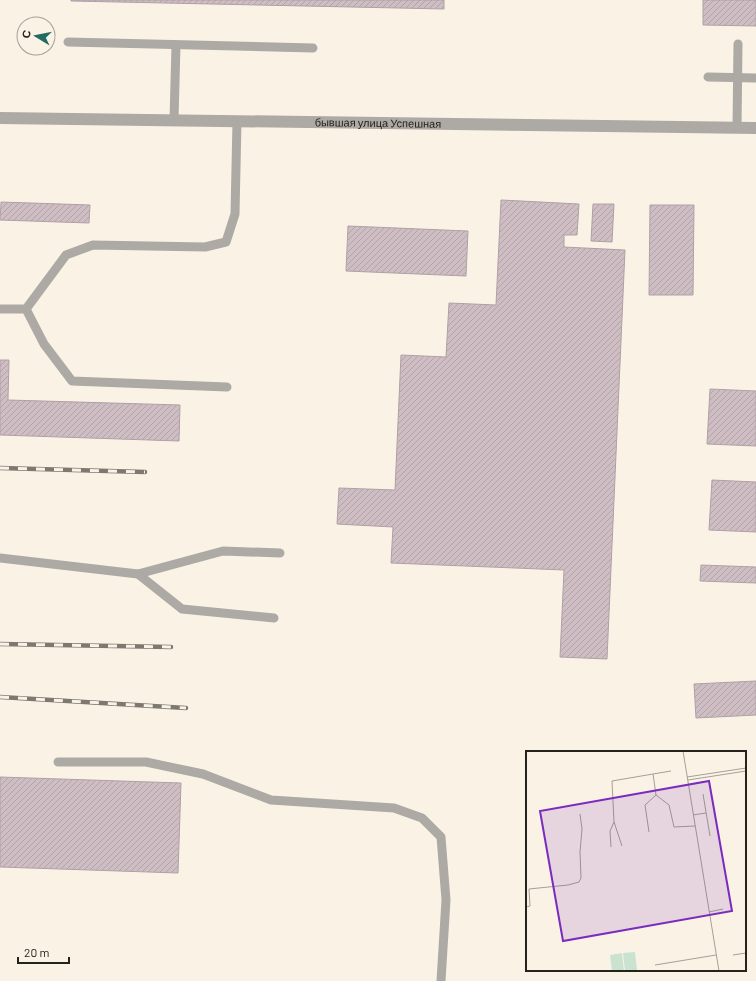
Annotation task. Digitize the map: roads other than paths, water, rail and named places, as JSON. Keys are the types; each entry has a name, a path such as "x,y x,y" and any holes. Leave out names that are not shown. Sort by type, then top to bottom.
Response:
{"street":[{"name":"бывшая улица Успешная","path":"0,118 756,128"}],"lane":[{"path":"68,42 313,48"},
{"path":"737,128 738,44"},
{"path":"174,120 176,45"},
{"path":"708,77 756,78"},
{"path":"26,309 66,255 93,245 205,247 226,242 235,214 237,121"},
{"path":"0,309 26,309"},
{"path":"26,309 44,344 72,381 227,387"},
{"path":"0,558 138,574 223,551 280,553"},
{"path":"138,574 182,609 274,618"},
{"path":"58,762 146,762 203,774 271,800 394,808 422,818 441,837 446,900 441,981"}],"railway":[{"path":"0,468 145,472"},
{"path":"0,644 171,647"},
{"path":"0,697 186,708"}]}
